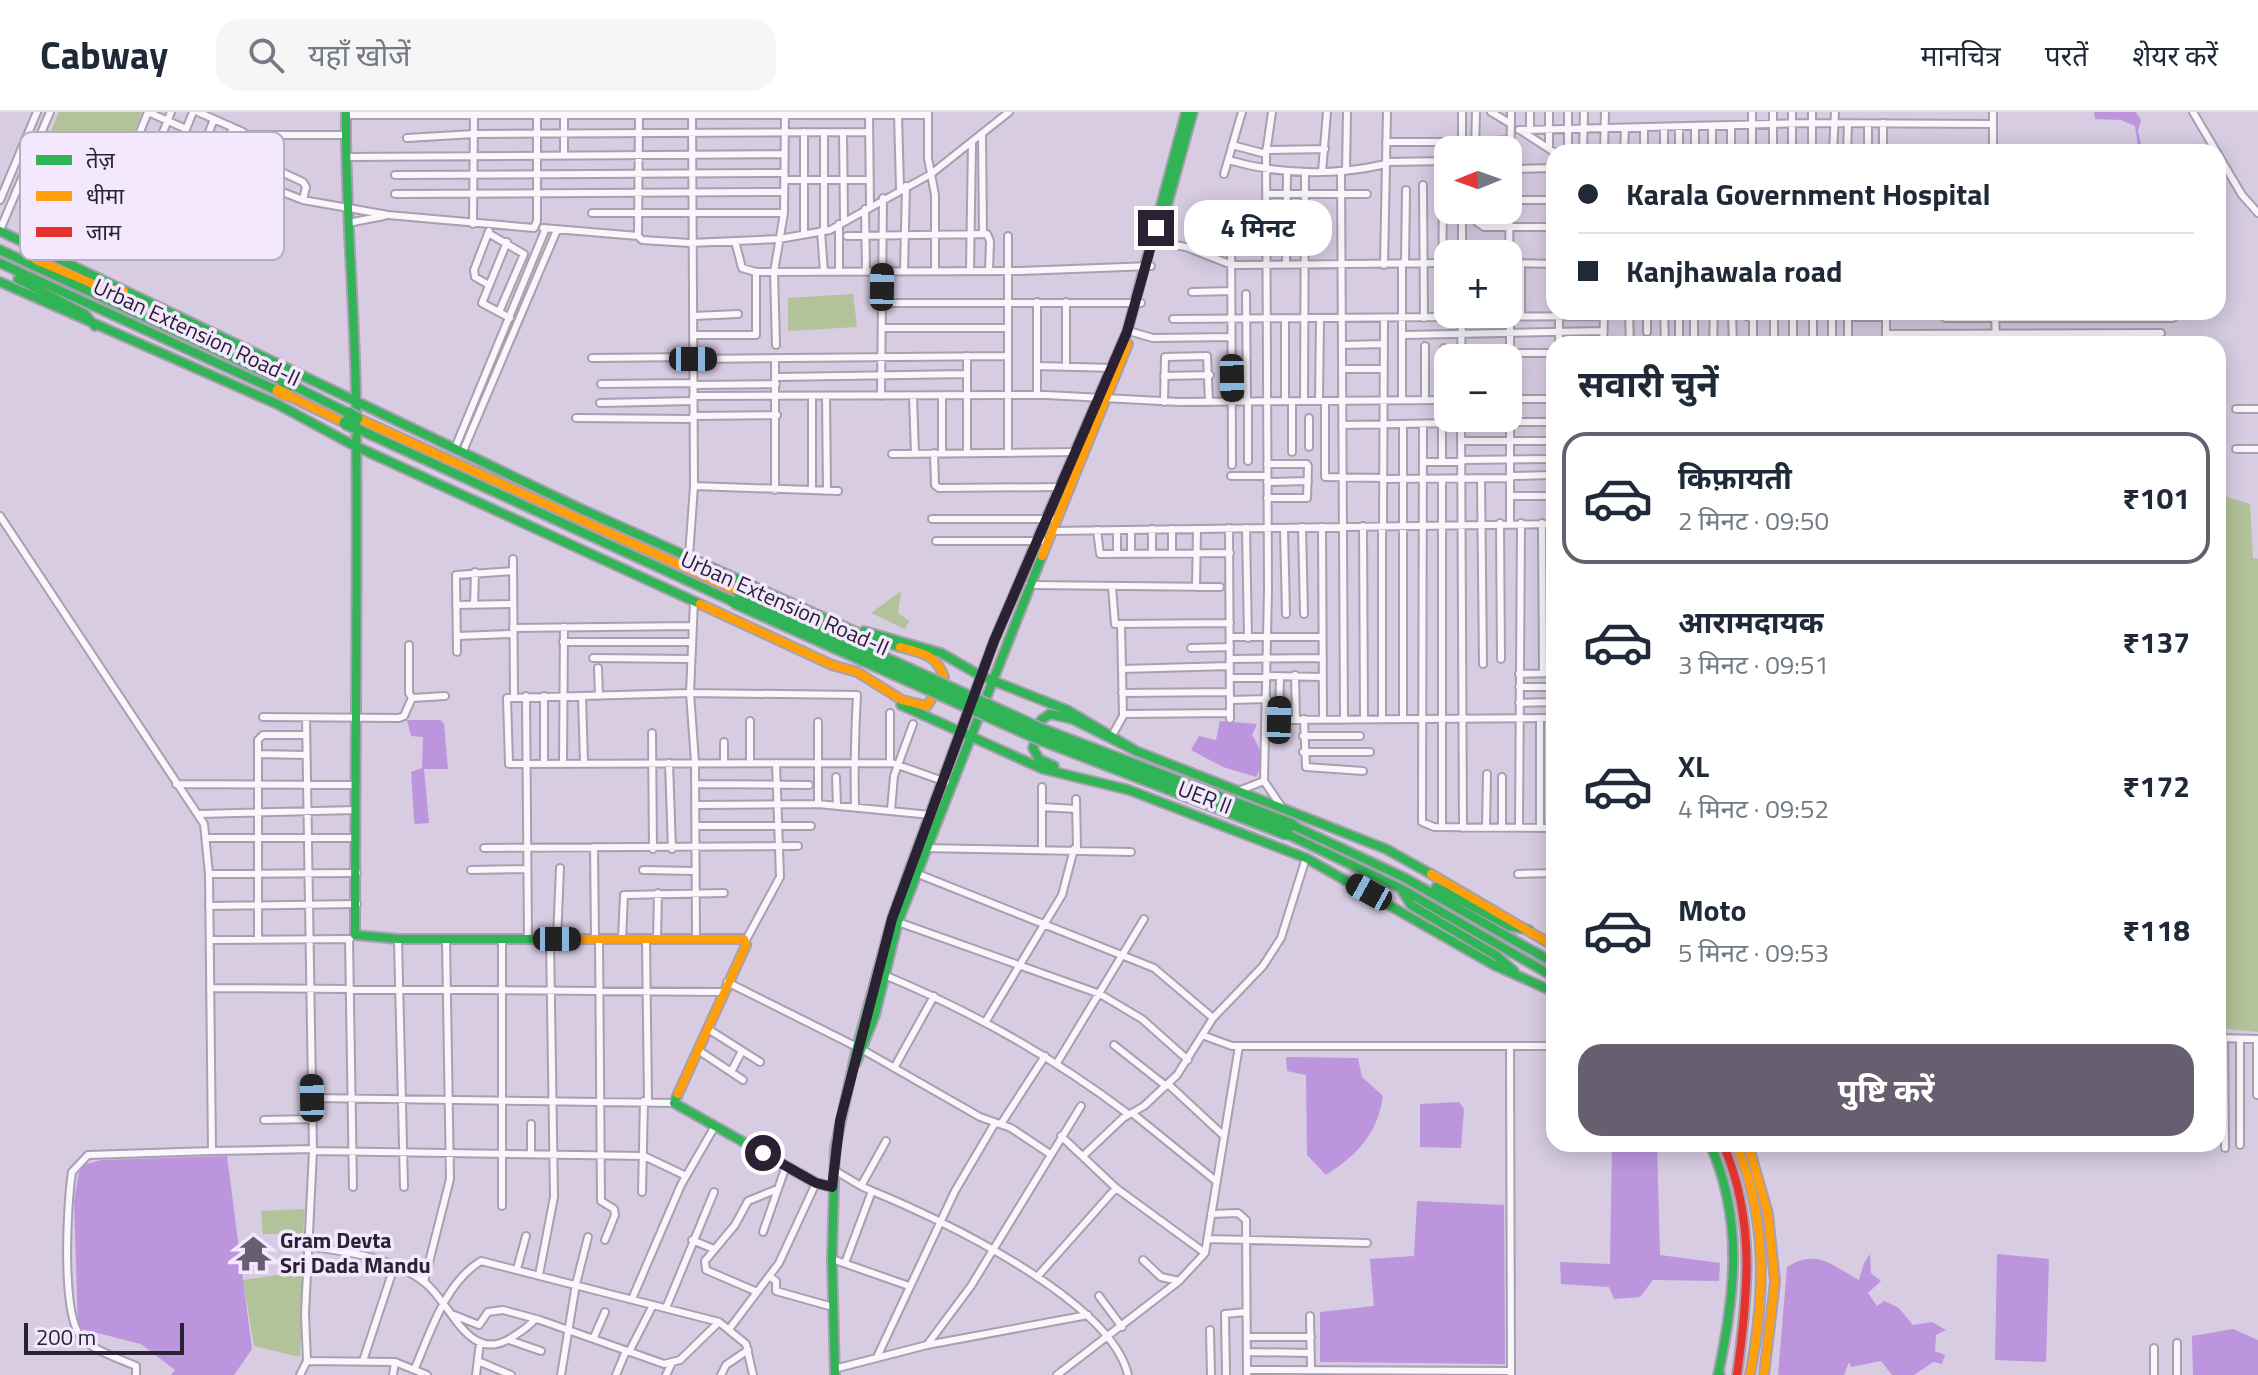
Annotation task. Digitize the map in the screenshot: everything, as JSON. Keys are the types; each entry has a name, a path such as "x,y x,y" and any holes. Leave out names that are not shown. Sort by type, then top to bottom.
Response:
{"main road":[{"path":"1155,242 1186,112"},
{"path":"986,678 1029,585 1064,486 1132,332 1193,112"},
{"path":"346,114 357,873 353,938 746,940 674,1103 816,1183 832,1187"},
{"path":"0,231 20,241"},
{"name":"Urban Extension Road-II","path":"0,250 14,263 352,417 1038,738 1289,830 1403,883 1546,959"},
{"path":"0,282 277,404 353,445 832,665 844,665 905,702 920,706 934,699 944,677 939,662 932,656 872,639 459,449 352,417 293,371 60,260"},
{"path":"95,326 85,314 14,277 14,263 41,261 103,288 124,291"},
{"name":"Urban Extension Road-II","path":"0,263 14,263"},
{"path":"1116,368 1138,303"},
{"path":"277,404 293,371"},
{"path":"834,1372 832,1187 840,1121 895,921 912,872 986,678 1052,518"},
{"name":"UER II","path":"856,630 941,653 986,678 1067,710 1113,734 1136,751 1386,849 1546,941"},
{"name":"UER II","path":"832,665 915,712 1043,769 1129,790 1306,858 1494,965 1514,971 1546,988"},
{"path":"1129,790 1044,763 1033,748 1041,720 1050,714 1069,718 1108,741 1136,751"},
{"path":"1514,971 1497,956 1411,905 1403,883 1429,883 1509,926 1529,930"},
{"name":"Urban Extension Road-II","path":"1403,883 1546,972"},
{"path":"1712,1152 1732,1215 1735,1279 1719,1374"},
{"path":"1725,1152 1745,1215 1749,1282 1737,1375"},
{"path":"1738,1152 1757,1213 1764,1282 1750,1375"},
{"path":"1750,1152 1768,1214 1775,1282 1764,1375"}],"street":[{"path":"29,132 37,112"},
{"path":"42,132 50,112"},
{"path":"140,132 148,112 186,129"},
{"path":"162,132 171,112"},
{"path":"185,132 196,112 241,132"},
{"path":"490,230 536,227 690,243 779,239 823,231 931,174 1009,112"},
{"path":"1224,174 1242,112"},
{"path":"1272,112 1266,152 1267,699 1264,781 1283,809"},
{"path":"1322,172 1327,112"},
{"path":"1344,720 1341,194 1347,112"},
{"path":"1384,265 1387,112"},
{"path":"1462,112 1462,136"},
{"path":"1475,136 1476,112"},
{"path":"1491,112 1546,147"},
{"path":"1510,136 1511,112"},
{"path":"1530,112 1530,130"},
{"path":"1549,112 1551,144"},
{"path":"1568,112 1568,144"},
{"path":"1583,144 1584,112"},
{"path":"1604,144 1605,112"},
{"path":"1752,112 1752,144"},
{"path":"1773,112 1773,144"},
{"path":"1792,112 1792,144"},
{"path":"1812,112 1812,144"},
{"path":"1833,144 1835,112"},
{"path":"1857,112 1858,124"},
{"path":"1884,144 1887,112"},
{"path":"1993,112 1993,144"},
{"path":"2194,112 2213,144"},
{"path":"346,114 928,113 935,195 935,271"},
{"path":"473,224 474,114"},
{"path":"536,227 537,114"},
{"path":"638,236 639,114"},
{"path":"689,556 694,486 690,243 692,114"},
{"path":"776,345 774,272 784,213 785,114"},
{"path":"866,271 869,114"},
{"path":"898,115 904,271"},
{"path":"564,116 564,155"},
{"path":"208,132 214,119"},
{"path":"1519,130 1812,123 1993,124"},
{"path":"1847,144 1848,124"},
{"path":"1868,124 1868,144"},
{"path":"1695,126 1695,144"},
{"path":"1712,126 1712,144"},
{"path":"1731,126 1731,144"},
{"path":"231,132 233,128"},
{"path":"1624,144 1625,128"},
{"path":"1644,128 1644,144"},
{"path":"1664,128 1664,144"},
{"path":"1679,128 1679,144"},
{"path":"804,132 804,234"},
{"path":"824,132 824,272"},
{"path":"839,272 843,132"},
{"path":"407,138 537,133 868,132"},
{"path":"982,133 983,234"},
{"path":"284,135 346,135"},
{"path":"970,271 972,142"},
{"path":"1386,142 1434,145"},
{"path":"1232,145 1266,152 1325,149"},
{"path":"0,200 20,152"},
{"path":"346,157 784,154"},
{"path":"1228,160 1267,171 1287,172 1343,171 1386,163 1434,161"},
{"path":"2226,167 2242,195 2258,213"},
{"path":"1522,171 1546,169"},
{"path":"1286,264 1287,172"},
{"path":"1304,401 1305,172"},
{"path":"284,173 303,182 306,187 303,200"},
{"path":"395,175 692,173 784,176 804,180 869,180"},
{"path":"0,231 19,185"},
{"path":"1423,185 1424,318"},
{"path":"1402,400 1406,190"},
{"path":"395,194 784,192"},
{"path":"284,193 303,200 388,215 473,224 490,230 524,254 499,312"},
{"path":"1267,194 1367,194"},
{"path":"1522,196 1546,199"},
{"path":"881,396 883,198"},
{"path":"1232,465 1233,213 1267,211"},
{"path":"592,213 784,213"},
{"path":"348,223 388,215"},
{"path":"1480,224 1546,227"},
{"path":"1509,227 1509,240"},
{"path":"459,449 546,228"},
{"path":"489,285 474,274 490,230"},
{"path":"459,449 557,230"},
{"path":"1231,233 1268,230"},
{"path":"847,236 983,234 990,238 989,271"},
{"path":"1008,236 1008,452"},
{"path":"735,241 742,268 756,272 1007,271 1148,266"},
{"path":"507,242 482,303 510,318"},
{"path":"1155,242 1186,247 1232,265 1434,263"},
{"path":"1522,263 1546,264"},
{"path":"756,272 756,335"},
{"path":"1192,292 1231,291"},
{"path":"1246,294 1248,461"},
{"path":"1037,302 1037,395"},
{"path":"1066,302 1066,365"},
{"path":"882,303 1138,303"},
{"path":"693,316 738,314"},
{"path":"1522,316 1546,315"},
{"path":"1173,319 1434,317"},
{"path":"1285,318 1292,452"},
{"path":"1320,318 1325,475 1462,480 1546,475"},
{"path":"1382,719 1384,318"},
{"path":"1559,320 1559,336"},
{"path":"1604,320 1604,336"},
{"path":"1647,320 1647,332"},
{"path":"1886,320 1886,334 2161,333"},
{"path":"1995,320 1995,336"},
{"path":"882,328 1007,328"},
{"path":"1462,328 1462,344"},
{"path":"1511,328 1511,344"},
{"path":"1404,335 1604,331"},
{"path":"1132,332 1153,338 1231,337"},
{"path":"693,335 776,335"},
{"path":"1342,345 1384,344"},
{"path":"1425,346 1425,400"},
{"path":"1522,354 1546,353"},
{"path":"967,356 967,453"},
{"path":"592,358 1007,356"},
{"path":"1164,402 1166,356 1207,356 1209,402"},
{"path":"775,358 775,490"},
{"path":"1037,366 1116,368"},
{"path":"1342,369 1384,369"},
{"path":"601,384 693,384 967,374"},
{"path":"1164,376 1210,375"},
{"path":"827,377 827,491"},
{"path":"600,403 777,396 967,395 1104,396 1164,402 1434,400"},
{"path":"812,396 812,490"},
{"path":"913,396 915,454"},
{"path":"942,396 935,485 939,488 1064,486"},
{"path":"1522,399 1546,399"},
{"path":"2236,409 2258,409"},
{"path":"576,418 777,415"},
{"path":"1309,418 1309,447"},
{"path":"1522,422 1546,422"},
{"path":"1423,424 1421,820 1426,826 1546,828"},
{"path":"1342,425 1434,424"},
{"path":"1403,425 1403,719"},
{"path":"1292,432 1309,432"},
{"path":"1442,432 1442,462"},
{"path":"1461,432 1463,828"},
{"path":"1510,523 1511,432"},
{"path":"1461,441 1546,441"},
{"path":"2236,449 2258,449"},
{"path":"892,454 1079,452"},
{"path":"1423,462 1546,459"},
{"path":"1267,464 1307,464 1308,481 1307,498 1267,498"},
{"path":"1231,476 1308,481"},
{"path":"1442,479 1442,827"},
{"path":"1481,479 1483,664"},
{"path":"694,486 838,491"},
{"path":"1511,496 1546,496"},
{"path":"0,516 176,784 199,814 207,838 209,874 212,1151"},
{"path":"932,519 1052,518"},
{"path":"1500,523 1501,659"},
{"path":"1519,827 1521,523"},
{"path":"1519,674 1543,673 1542,523"},
{"path":"936,541 1045,538 1097,530 1546,523"},
{"path":"1363,526 1364,719"},
{"path":"1302,527 1304,614"},
{"path":"1322,527 1323,719"},
{"path":"1123,714 1230,716 1229,528"},
{"path":"1246,528 1248,638"},
{"path":"1284,528 1286,614"},
{"path":"1152,529 1152,553"},
{"path":"1172,529 1172,553"},
{"path":"1196,587 1197,529"},
{"path":"1097,530 1098,553 1230,553"},
{"path":"1117,530 1117,554"},
{"path":"1131,530 1131,554"},
{"path":"513,559 514,696"},
{"path":"457,652 456,575 512,571"},
{"path":"474,605 475,572"},
{"path":"1029,585 1220,587"},
{"path":"1112,587 1112,621 1121,624 1230,623"},
{"path":"694,601 690,693 696,784 696,939"},
{"path":"456,605 512,604"},
{"path":"1113,734 1123,714 1121,624"},
{"path":"457,636 564,627 692,626"},
{"path":"563,763 564,627"},
{"path":"1230,637 1322,637"},
{"path":"563,642 692,642"},
{"path":"641,658 642,643"},
{"path":"612,644 612,658"},
{"path":"409,645 409,693 412,698"},
{"path":"1191,648 1230,647"},
{"path":"593,658 691,659"},
{"path":"1122,669 1323,658"},
{"path":"598,668 599,696"},
{"path":"1295,675 1304,763 1308,768 1363,771"},
{"path":"1279,720 1280,676"},
{"path":"1230,678 1323,677"},
{"path":"1519,687 1546,687"},
{"path":"855,807 855,763 857,695 690,693 507,698 507,762 525,763 584,762 669,763 695,762 750,763 776,763 820,763 855,763 890,763 946,782"},
{"path":"1122,693 1267,699"},
{"path":"412,698 445,696"},
{"path":"526,696 528,939"},
{"path":"544,696 544,763"},
{"path":"582,696 584,762"},
{"path":"263,717 402,717 412,698"},
{"path":"1519,703 1546,702"},
{"path":"890,713 890,763"},
{"path":"300,1375 307,1361 307,1246 313,1150 307,939 306,718"},
{"path":"1540,718 1540,828"},
{"path":"1266,720 1546,718"},
{"path":"750,721 750,763"},
{"path":"818,722 818,804"},
{"path":"891,810 899,764 913,724"},
{"path":"652,733 653,849"},
{"path":"258,939 258,740 263,735 306,735"},
{"path":"1303,736 1360,736"},
{"path":"724,742 724,762"},
{"path":"1303,752 1370,752"},
{"path":"258,754 305,755"},
{"path":"669,763 672,849"},
{"path":"746,940 779,881 776,763"},
{"path":"1486,827 1487,774"},
{"path":"836,777 837,805"},
{"path":"1502,777 1502,827"},
{"path":"1238,791 1264,781"},
{"path":"176,784 356,785"},
{"path":"696,784 809,785"},
{"path":"1042,787 1042,850"},
{"path":"986,1021 1062,895 1076,849 1076,799"},
{"path":"696,805 818,804 933,816"},
{"path":"1042,807 1076,809"},
{"path":"199,814 356,810"},
{"path":"696,826 811,826"},
{"path":"207,838 356,838"},
{"path":"484,848 798,846"},
{"path":"594,847 601,1201 614,1209 615,1215 605,1240"},
{"path":"921,848 1131,852"},
{"path":"1083,1156 1167,1085 1188,1060 1213,1018 1253,979 1273,952 1289,916 1306,858"},
{"path":"539,1275 554,1197 551,990 560,868"},
{"path":"471,870 527,869"},
{"path":"643,870 695,871"},
{"path":"912,872 1164,975 1213,1018"},
{"path":"209,874 357,873"},
{"path":"1518,874 1546,873"},
{"path":"642,1192 646,992 658,893"},
{"path":"622,939 622,896 724,893"},
{"path":"209,906 357,904"},
{"path":"1057,1063 1144,919"},
{"path":"895,921 1100,994 1142,1019 1188,1060"},
{"path":"210,940 353,938 353,1187"},
{"path":"398,939 404,1187"},
{"path":"424,1282 446,1198 450,1153 446,939"},
{"path":"502,939 502,1206"},
{"path":"882,974 986,1021 1057,1063 1130,1114 1216,1181"},
{"path":"210,988 646,992 724,987 860,1048 1050,1154"},
{"path":"894,1068 934,996"},
{"path":"708,1029 760,1062"},
{"path":"1202,1035 1223,1045 1239,1046 1546,1046"},
{"path":"2226,1038 2257,1039 2257,1095"},
{"path":"2240,1039 2240,1145"},
{"path":"1114,1045 1167,1085 1224,1136"},
{"path":"1057,1375 1179,1281 1205,1253 1239,1046"},
{"path":"1211,1214 1242,1214 1246,1220 1247,1373 1311,1370 1511,1373 1510,1046"},
{"path":"698,1050 743,1080"},
{"path":"731,1072 742,1051"},
{"path":"877,1357 941,1221 998,1124 1045,1056"},
{"path":"312,1098 552,1098 674,1103"},
{"path":"927,1345 992,1252 1081,1106"},
{"path":"264,1120 312,1119"},
{"path":"531,1124 531,1153"},
{"path":"632,1299 686,1176 715,1126"},
{"path":"1061,1136 1116,1188 1205,1253"},
{"path":"861,1186 886,1141"},
{"path":"136,1375 136,1366 92,1346 74,1326 70,1273 72,1172 88,1155 313,1150 644,1156 686,1176"},
{"path":"763,1232 775,1190 786,1166"},
{"path":"834,1170 861,1186 941,1221 1037,1277 1088,1315 1121,1355 1128,1375"},
{"path":"730,1328 769,1276 816,1183"},
{"path":"1037,1277 1116,1188"},
{"path":"755,1291 706,1270 705,1261 735,1225 748,1201 775,1190"},
{"path":"845,1263 872,1191"},
{"path":"666,1308 714,1192"},
{"path":"517,1269 526,1236"},
{"path":"561,1375 576,1284 588,1237"},
{"path":"1208,1239 1367,1243"},
{"path":"692,1240 714,1249"},
{"path":"307,1246 368,1255 424,1282 454,1315 464,1333 480,1342 497,1344 509,1340 535,1319"},
{"path":"832,1259 909,1286"},
{"path":"1143,1260 1161,1277 1179,1281"},
{"path":"415,1368 443,1304 479,1261 719,1322 730,1328 748,1350 753,1375"},
{"path":"363,1361 394,1267"},
{"path":"769,1276 776,1281 776,1291 833,1307"},
{"path":"1099,1296 1122,1327"},
{"path":"616,1375 653,1305"},
{"path":"454,1315 477,1325 492,1310 535,1319 594,1337 651,1361 672,1363"},
{"path":"594,1337 605,1312"},
{"path":"1226,1375 1225,1314 1246,1312"},
{"path":"834,1372 877,1357 927,1345 1088,1315"},
{"path":"1310,1316 1311,1370"},
{"path":"666,1375 672,1363 719,1322"},
{"path":"1210,1330 1211,1375"},
{"path":"1247,1337 1311,1337"},
{"path":"509,1340 541,1351"},
{"path":"476,1375 480,1342"},
{"path":"2177,1343 2177,1375"},
{"path":"2154,1348 2154,1375"},
{"path":"721,1375 726,1365 748,1350"},
{"path":"1247,1352 1311,1353"},
{"path":"307,1361 395,1362 427,1375"},
{"path":"478,1361 511,1375"},
{"path":"393,1375 395,1362"}],"green space":[{"path":"59,112 142,112 134,132 50,132"},
{"path":"853,294 857,327 788,331 788,298"},
{"path":"2226,496 2250,504 2253,558 2258,559 2258,1032 2226,1029"},
{"path":"901,591 898,613 909,621 905,629 871,613"},
{"path":"305,1209 303,1234 263,1234 261,1211"},
{"path":"304,1271 300,1357 254,1346 243,1280"}],"shaded area":[{"path":"2094,112 2136,112 2141,120 2138,131 2141,144 2137,144 2135,126 2121,120 2095,119"},
{"path":"407,720 440,720 444,724 448,769 424,769 429,823 415,824 411,772 422,768 423,737 411,736"},
{"path":"1220,721 1257,724 1252,735 1261,755 1256,777 1223,767 1191,750 1199,736 1216,740"},
{"path":"1286,1057 1358,1058 1362,1077 1383,1096 1371,1133 1357,1151 1326,1175 1307,1155 1306,1075 1287,1071"},
{"path":"1459,1102 1464,1109 1461,1148 1420,1147 1420,1104"},
{"path":"1612,1152 1657,1152 1660,1255 1720,1263 1719,1281 1653,1280 1640,1297 1614,1299 1609,1287 1561,1284 1560,1262 1610,1264"},
{"path":"227,1156 252,1349 234,1375 171,1375 175,1370 141,1344 78,1328 74,1201 80,1166 101,1160"},
{"path":"1417,1201 1504,1205 1505,1364 1320,1362 1320,1312 1374,1306 1370,1259 1414,1256"},
{"path":"1870,1254 1871,1273 1881,1281 1868,1293 1877,1306 1884,1301 1899,1308 1913,1325 1932,1322 1946,1330 1936,1335 1935,1351 1945,1355 1942,1364 1933,1362 1914,1375 1892,1375 1881,1361 1851,1367 1849,1362 1844,1375 1778,1375 1787,1267 1816,1259 1859,1280"},
{"path":"1997,1254 2049,1259 2046,1362 1995,1360"},
{"path":"2233,1329 2258,1340 2258,1375 2193,1375 2192,1336"}],"traffic: fast":[{"path":"346,112 356,402 355,935 398,939 579,939"},
{"path":"1046,519 1127,332 1186,112"},
{"path":"1160,231 1193,112"},
{"path":"0,231 20,241"},
{"path":"0,250 20,259"},
{"path":"22,260 283,381"},
{"path":"61,260 579,508 872,639 900,647"},
{"path":"0,263 278,391"},
{"path":"18,279 85,314 95,326"},
{"path":"0,282 277,404 353,445 700,604"},
{"path":"283,381 292,385"},
{"path":"292,385 348,413"},
{"path":"348,413 357,418"},
{"path":"345,423 356,428"},
{"path":"356,428 734,602"},
{"path":"856,1063 875,1015 898,922 1042,556"},
{"path":"739,592 1042,730 1292,825"},
{"path":"734,602 1038,738 1287,834"},
{"path":"864,631 941,653 981,676 1067,710 1136,751 1386,849 1431,874"},
{"path":"901,705 1043,769 1129,790 1306,858 1494,965 1546,988"},
{"path":"1054,766 1039,759 1033,748 1041,720 1050,714 1072,719 1136,751"},
{"path":"1292,825 1405,878 1546,958"},
{"path":"1287,834 1400,888 1546,972"},
{"path":"835,1375 832,1259 835,1148 857,1047 892,919 909,871"},
{"path":"1436,887 1509,926 1529,930"},
{"path":"1403,892 1411,905 1497,956 1514,971"},
{"path":"678,1094 674,1103 816,1183 832,1187"},
{"path":"1713,1152 1728,1201 1733,1258 1729,1316 1718,1375"},
{"path":"1719,1371 1720,1375"}],"traffic: slow":[{"path":"36,260 103,288 124,291"},
{"path":"1042,556 1128,344"},
{"path":"278,391 287,395"},
{"path":"287,395 345,423"},
{"path":"357,418 739,592"},
{"path":"909,871 994,641 1046,519"},
{"path":"700,604 832,665 857,672 902,700 927,706 944,677 941,669 927,656 900,647"},
{"path":"1431,874 1546,941"},
{"path":"579,939 744,939 746,945 678,1094"},
{"path":"1739,1152 1754,1201 1761,1258 1759,1316 1750,1375"},
{"path":"1750,1152 1768,1214 1775,1282 1764,1375"}],"traffic: jam":[{"path":"1726,1152 1734,1172 1745,1229 1746,1287 1737,1375"}],"place":[{"name":"Gram Devta Sri Dada Mandu","path":"254,1253"}],"route":[{"path":"763,1153 816,1183 832,1187 835,1148 856,1064 854,1058 892,919 994,641 1127,332 1156,228"}]}
